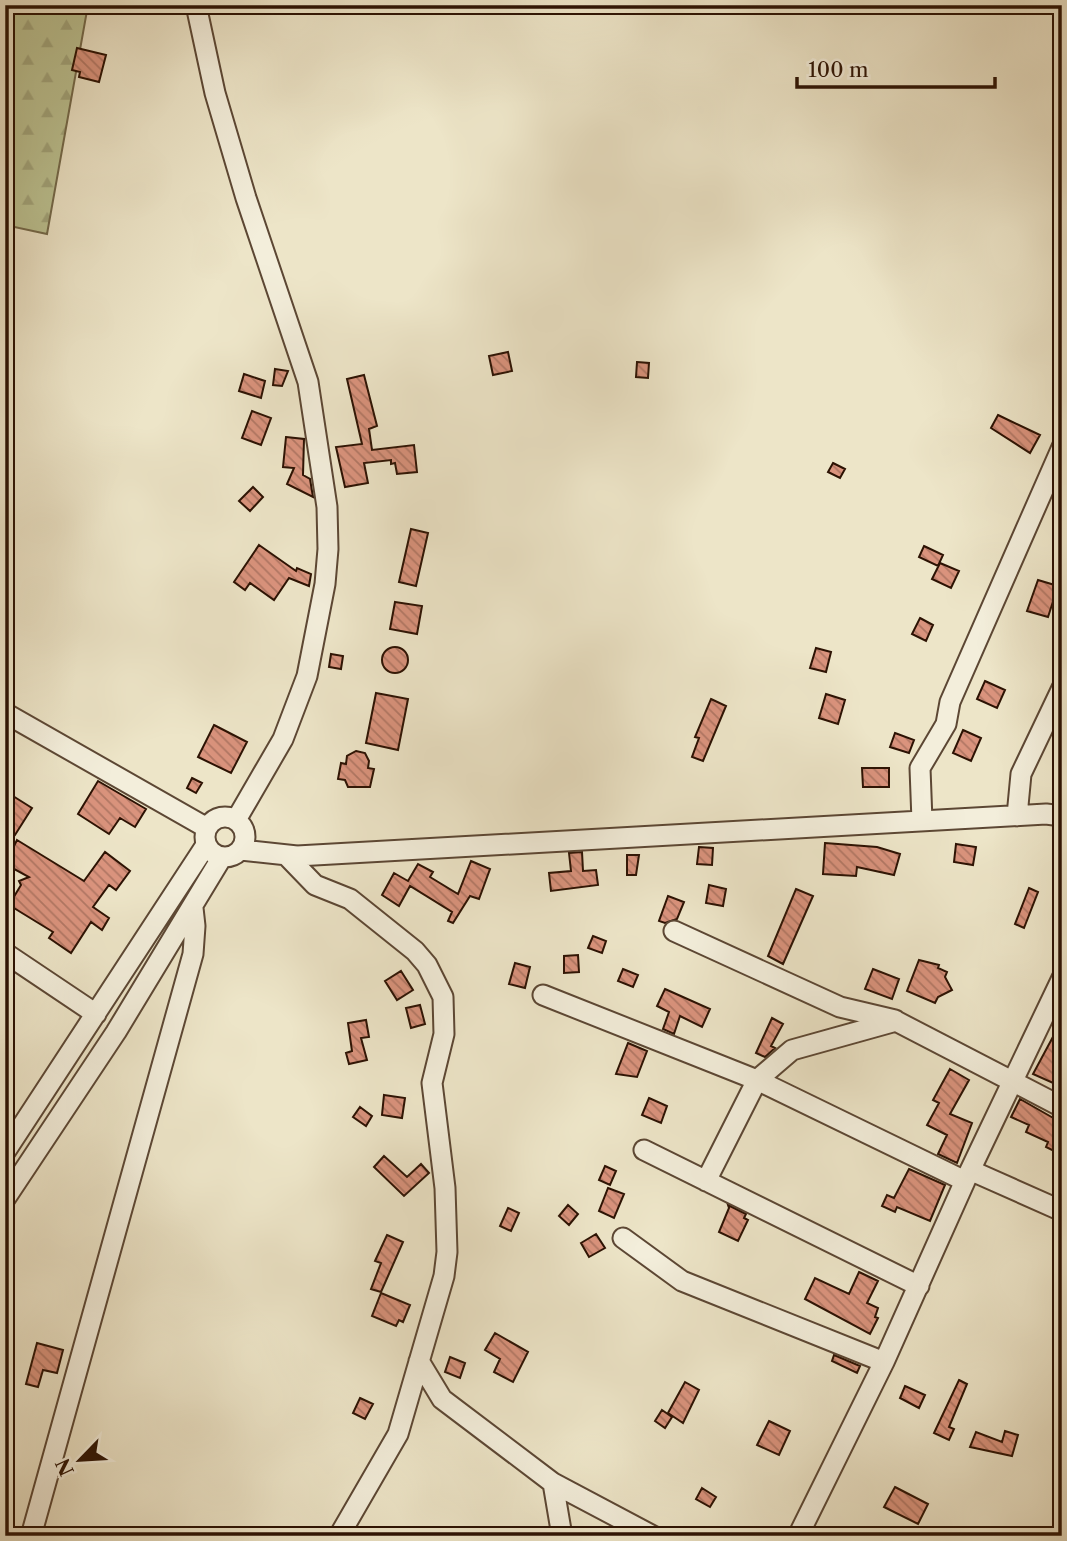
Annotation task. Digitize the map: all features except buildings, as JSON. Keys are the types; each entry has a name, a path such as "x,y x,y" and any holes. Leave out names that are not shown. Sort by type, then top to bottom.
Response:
{"street":[{"path":"196,5 215,93 246,198 305,372 313,404 327,507 325,584 307,676 291,722 236,820"},
{"path":"922,821 920,768 946,724 950,702 1062,447"},
{"path":"1017,816 1021,774 1062,688"},
{"path":"5,713 207,836 213,853 222,857"},
{"path":"5,1199 116,1032 222,857 241,850 287,856 1017,816 1062,816"},
{"path":"5,1152 96,1014 219,817 236,820 244,830 241,850"},
{"path":"287,856 315,885 350,899 415,951 427,965 443,997 444,1034 432,1083 445,1188 447,1252 444,1276 392,1448 339,1536"},
{"path":"31,1536 193,954 195,926 192,908"},
{"path":"674,932 841,1007 896,1021 1012,1084 1062,1107"},
{"path":"5,953 96,1014"},
{"path":"798,1536 884,1362 1062,978"},
{"path":"542,995 758,1080 968,1176 1062,1211"},
{"path":"706,1181 758,1080 792,1050 896,1021"},
{"path":"644,1150 919,1286"},
{"path":"622,1244 682,1282 884,1362"},
{"path":"419,1361 442,1399 553,1483 653,1536"},
{"path":"553,1483 562,1536"}],"green space":[{"path":"5,5 88,5 47,234 5,225"}]}
